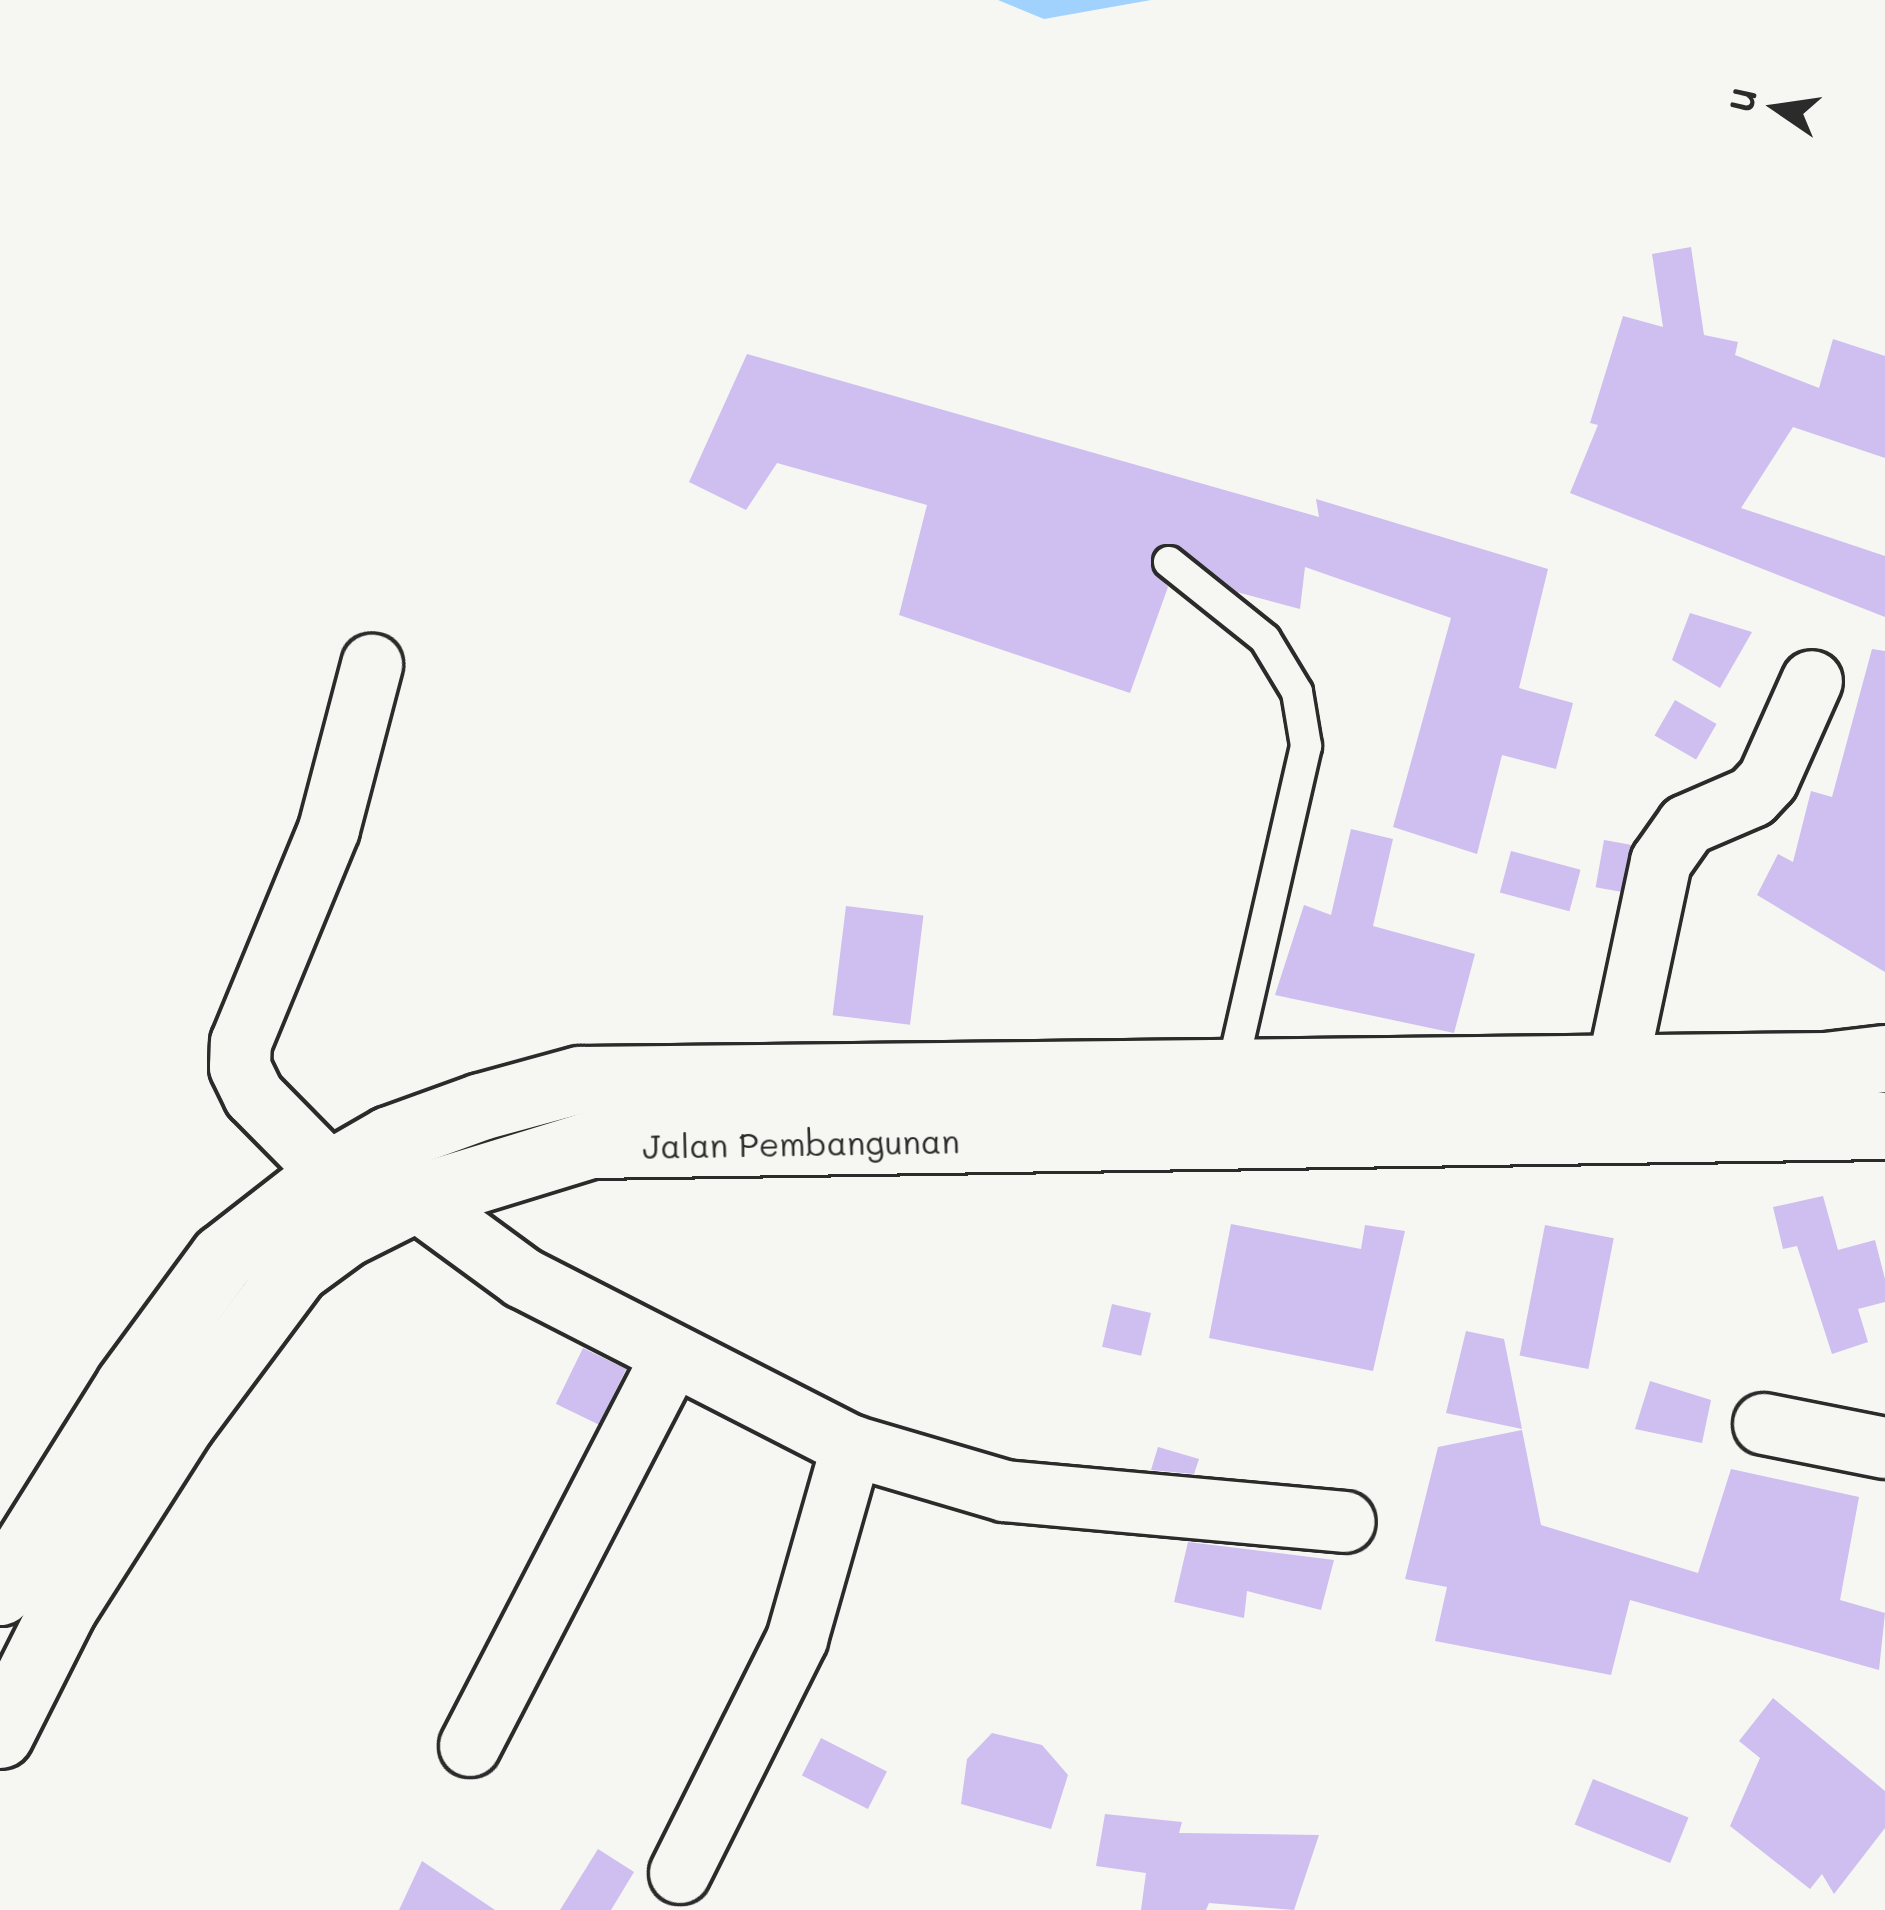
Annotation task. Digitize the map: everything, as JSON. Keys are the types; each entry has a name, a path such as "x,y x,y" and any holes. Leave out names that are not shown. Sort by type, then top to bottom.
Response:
{"main road":[{"name":"Jalan Pembangunan","path":"0,1592 129,1386 223,1258 331,1174 389,1140 580,1080 1617,1069 1885,1059"},
{"path":"1475,1070 1476,1135"},
{"name":"Jalan Pembangunan","path":"0,1735 64,1608 170,1441 296,1270 344,1234 416,1199 590,1145 1885,1126"}],"street":[{"path":"331,1174 254,1096 240,1067 241,1043 329,829 372,665"},
{"path":"1617,1069 1660,862 1687,825 1752,797 1768,780 1812,681"},
{"path":"416,1199 524,1278 670,1358 852,1446 1005,1490 1345,1522"},
{"path":"470,1746 670,1358"},
{"path":"1764,1424 1885,1448"},
{"path":"680,1873 796,1639 852,1446"}],"lane":[{"path":"1168,562 1265,639 1297,692 1306,746 1231,1074"}],"water":[{"path":"998,0 1151,0 1044,19"}],"building":[{"path":"1691,247 1704,335 1738,342 1735,355 1819,388 1833,339 1885,356 1885,458 1793,427 1741,508 1885,556 1885,617 1570,493 1598,425 1590,423 1623,316 1663,327 1652,254"},
{"path":"747,354 1319,517 1316,499 1548,569 1519,688 1573,703 1556,769 1502,755 1477,854 1393,827 1451,618 1305,567 1300,609 1237,592 1181,547 1161,544 1151,568 1168,587 1130,693 899,615 927,505 777,463 746,510 689,482"},
{"path":"1690,613 1752,632 1720,688 1672,660"},
{"path":"1872,649 1885,651 1885,972 1757,895 1778,854 1793,862 1811,791 1832,797"},
{"path":"1675,700 1717,724 1696,760 1654,736"},
{"path":"1351,829 1393,839 1373,926 1475,954 1454,1033 1275,995 1304,905 1331,915"},
{"path":"1604,840 1631,845 1622,892 1596,887"},
{"path":"1511,851 1581,870 1569,911 1500,893"},
{"path":"846,906 923,916 910,1025 833,1015"},
{"path":"1823,1196 1838,1250 1875,1240 1885,1279 1885,1302 1858,1309 1868,1342 1832,1354 1797,1246 1783,1249 1773,1207"},
{"path":"1231,1224 1361,1249 1365,1225 1405,1231 1373,1371 1209,1338"},
{"path":"1545,1225 1614,1238 1588,1369 1520,1356"},
{"path":"1112,1304 1151,1313 1141,1356 1102,1347"},
{"path":"1466,1331 1504,1339 1522,1429 1446,1413"},
{"path":"583,1348 626,1369 599,1425 556,1404"},
{"path":"1650,1381 1711,1400 1702,1443 1635,1429"},
{"path":"1522,1430 1541,1525 1698,1573 1731,1469 1859,1497 1840,1600 1885,1613 1879,1670 1630,1600 1611,1675 1435,1641 1447,1587 1405,1579 1438,1447"},
{"path":"1158,1447 1199,1459 1194,1474 1151,1470"},
{"path":"1188,1542 1334,1560 1321,1610 1247,1591 1244,1618 1174,1602"},
{"path":"1773,1698 1885,1791 1885,1828 1834,1894 1822,1874 1810,1889 1730,1826 1760,1758 1739,1741"},
{"path":"992,1733 1042,1745 1068,1775 1051,1829 961,1804 967,1759"},
{"path":"821,1738 887,1772 868,1809 802,1775"},
{"path":"1593,1779 1688,1818 1670,1863 1575,1824"},
{"path":"1105,1814 1182,1822 1179,1833 1319,1835 1294,1910 1209,1903 1206,1910 1141,1910 1146,1873 1096,1866"},
{"path":"598,1849 634,1872 611,1910 560,1910"},
{"path":"422,1861 495,1910 399,1910"}]}
